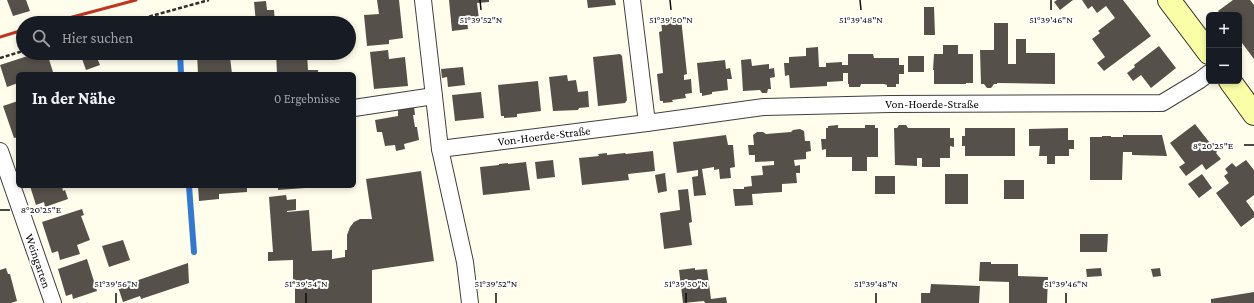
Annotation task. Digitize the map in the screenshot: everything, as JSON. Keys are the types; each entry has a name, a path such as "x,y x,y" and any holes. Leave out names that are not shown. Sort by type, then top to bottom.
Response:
{"main road":[{"path":"1169,0 1206,49"},
{"path":"1232,84 1254,114"}],"street":[{"path":"423,0 440,149 465,262 470,303"},
{"path":"632,0 648,123"},
{"name":"Von-Hoerde-Straße","path":"440,149 764,107 890,104 1162,103 1206,75"},
{"path":"356,108 434,96"},
{"name":"Weingarten","path":"0,151 53,303"}],"path":[{"path":"151,16 208,0"},
{"path":"0,58 16,53"}],"building":[{"path":"7,0 26,0 30,11 13,16"},
{"path":"377,0 399,0 403,38 389,40 389,44 367,46 364,15 379,14"},
{"path":"449,0 489,0 489,2 477,3 479,19 467,20 468,29 452,31"},
{"path":"587,0 615,0 616,5 588,8"},
{"path":"1057,0 1073,0 1060,10 1054,2"},
{"path":"1082,0 1123,0 1151,36 1104,71 1097,63 1105,57 1092,39 1100,33 1098,31 1115,18 1106,6 1097,13 1092,6 1088,9"},
{"path":"1233,0 1250,0 1254,5 1254,59 1242,43 1242,12 1218,11"},
{"path":"266,1 267,10 274,10 274,16 255,16 254,2"},
{"path":"924,7 934,7 935,35 924,35"},
{"path":"681,18 687,74 684,75 684,80 691,79 692,93 685,94 686,98 663,103 663,101 660,101 657,74 663,73 659,32 662,31 661,20"},
{"path":"994,23 1008,23 1008,64 1016,64 1016,39 1026,39 1026,53 1055,53 1055,84 997,83 991,88 987,88 984,84 981,84 980,50 994,50"},
{"path":"943,45 958,45 958,54 973,54 973,83 934,84 934,54 943,54"},
{"path":"1159,46 1176,68 1151,88 1141,75 1133,81 1127,73 1135,67 1134,65"},
{"path":"818,47 819,67 826,67 826,63 842,62 842,65 848,65 848,54 873,54 874,58 899,58 899,65 904,65 904,74 899,74 899,84 896,84 896,87 887,87 887,85 884,84 861,84 860,87 849,87 848,73 843,73 843,81 827,82 827,86 790,88 789,75 785,76 784,63 789,63 789,57 806,56 806,48"},
{"path":"388,50 389,59 405,57 408,86 374,89 370,52"},
{"path":"620,54 622,56 627,100 625,103 598,106 593,57"},
{"path":"908,56 924,56 924,72 908,72"},
{"path":"751,59 752,66 769,64 769,69 774,68 775,77 770,78 771,89 768,89 767,93 762,93 760,90 743,91 741,60"},
{"path":"16,60 49,60 53,72 16,72 16,84 7,87 0,65"},
{"path":"82,60 98,60 100,65 86,70"},
{"path":"197,60 230,60 232,72 198,72"},
{"path":"276,60 307,60 308,70 318,70 318,72 277,72"},
{"path":"725,60 726,69 730,68 732,79 727,79 728,90 712,92 712,94 702,96 702,93 700,93 697,63"},
{"path":"463,67 465,85 448,87 447,77 442,78 441,69"},
{"path":"567,75 568,81 576,80 578,92 588,91 589,107 579,108 578,110 553,111 549,77"},
{"path":"538,81 541,111 517,114 517,117 504,118 504,116 501,116 498,85"},
{"path":"481,92 484,118 455,121 452,95"},
{"path":"16,102 16,138 14,138 3,106"},
{"path":"414,106 415,115 413,115 419,140 404,144 405,149 396,151 395,145 385,146 382,132 377,132 375,120 398,116 398,108"},
{"path":"1195,124 1221,159 1206,170 1202,164 1186,176 1179,167 1185,163 1170,143"},
{"path":"838,125 838,128 865,128 865,125 875,125 875,128 878,128 878,157 867,157 867,171 852,171 852,157 826,157 826,149 822,150 821,139 826,139 826,128 828,128 828,126"},
{"path":"899,125 906,125 908,128 950,128 950,138 954,138 954,147 950,146 950,158 940,158 940,167 922,167 922,158 917,158 917,166 895,165 894,128 897,128"},
{"path":"965,128 1015,128 1015,156 965,156 965,146 962,146 962,136 965,136"},
{"path":"1068,128 1068,140 1074,140 1074,149 1069,149 1069,156 1055,156 1055,164 1047,164 1047,156 1039,156 1040,146 1029,146 1029,129"},
{"path":"800,129 804,131 805,141 810,141 811,151 806,152 806,159 794,160 795,166 800,165 800,173 796,173 797,183 782,184 782,192 752,194 753,205 735,206 733,189 744,189 744,187 752,186 751,176 763,175 762,166 774,165 774,161 755,162 755,155 749,155 748,145 754,145 753,135 757,132 763,132 766,134 791,132 793,130"},
{"path":"726,135 728,145 733,145 735,167 730,168 731,178 720,179 719,169 714,170 714,167 702,169 706,195 694,196 692,177 698,176 698,170 677,173 673,142"},
{"path":"1123,135 1162,135 1167,156 1132,155 1132,152 1123,152 1122,180 1090,180 1090,137 1123,137"},
{"path":"653,151 655,171 628,174 629,180 582,185 579,158 599,156 598,154 607,153 607,155"},
{"path":"553,160 555,177 537,179 535,162"},
{"path":"1246,160 1254,170 1254,195 1246,201 1254,212 1254,217 1241,227 1216,193 1229,183 1224,176 1228,173 1225,169 1232,163 1236,167"},
{"path":"526,162 530,190 483,195 480,167"},
{"path":"421,171 434,261 372,270 372,303 295,303 293,260 268,261 268,252 273,252 269,197 286,195 287,200 296,199 296,210 287,212 309,210 312,251 332,250 332,259 345,257 345,250 347,250 347,235 350,227 354,222 360,219 372,219 366,179"},
{"path":"665,173 667,191 658,193 655,175"},
{"path":"945,174 968,174 968,204 945,204"},
{"path":"1202,174 1212,188 1199,198 1188,184"},
{"path":"875,176 895,176 895,194 875,194"},
{"path":"1004,180 1024,180 1024,199 1004,199"},
{"path":"31,188 62,188 63,191 65,190 68,199 45,207 44,202 36,205"},
{"path":"198,188 247,188 247,192 219,194 219,199 199,201"},
{"path":"278,188 305,188 278,190"},
{"path":"688,189 692,222 689,223 692,245 664,249 660,213 680,210 678,190"},
{"path":"82,209 84,215 81,216 90,240 77,245 80,254 60,260 58,251 52,253 42,222"},
{"path":"1080,234 1108,234 1107,252 1080,252"},
{"path":"123,240 130,260 109,267 102,246"},
{"path":"87,259 97,291 73,299 72,294 66,296 58,269"},
{"path":"980,262 991,262 991,264 1018,264 1018,276 1048,277 1047,303 1009,303 1009,282 979,281"},
{"path":"188,263 189,283 141,299 140,296 123,302 118,287"},
{"path":"6,268 8,274 10,274 17,301 11,303 0,303 0,270"},
{"path":"695,268 695,270 707,269 711,299 726,297 727,303 705,303 704,301 683,303 679,270"},
{"path":"1101,268 1102,276 1087,277 1086,269"},
{"path":"1160,268 1161,276 1153,277 1151,269"},
{"path":"931,284 980,286 979,303 921,303 921,293 930,293"},
{"path":"1254,292 1254,303 1211,303 1211,299"}],"waterway":[{"path":"180,60 181,72"},
{"path":"189,188 194,252"}],"railway":[{"path":"76,16 136,0"},
{"path":"0,37 16,32"}]}
